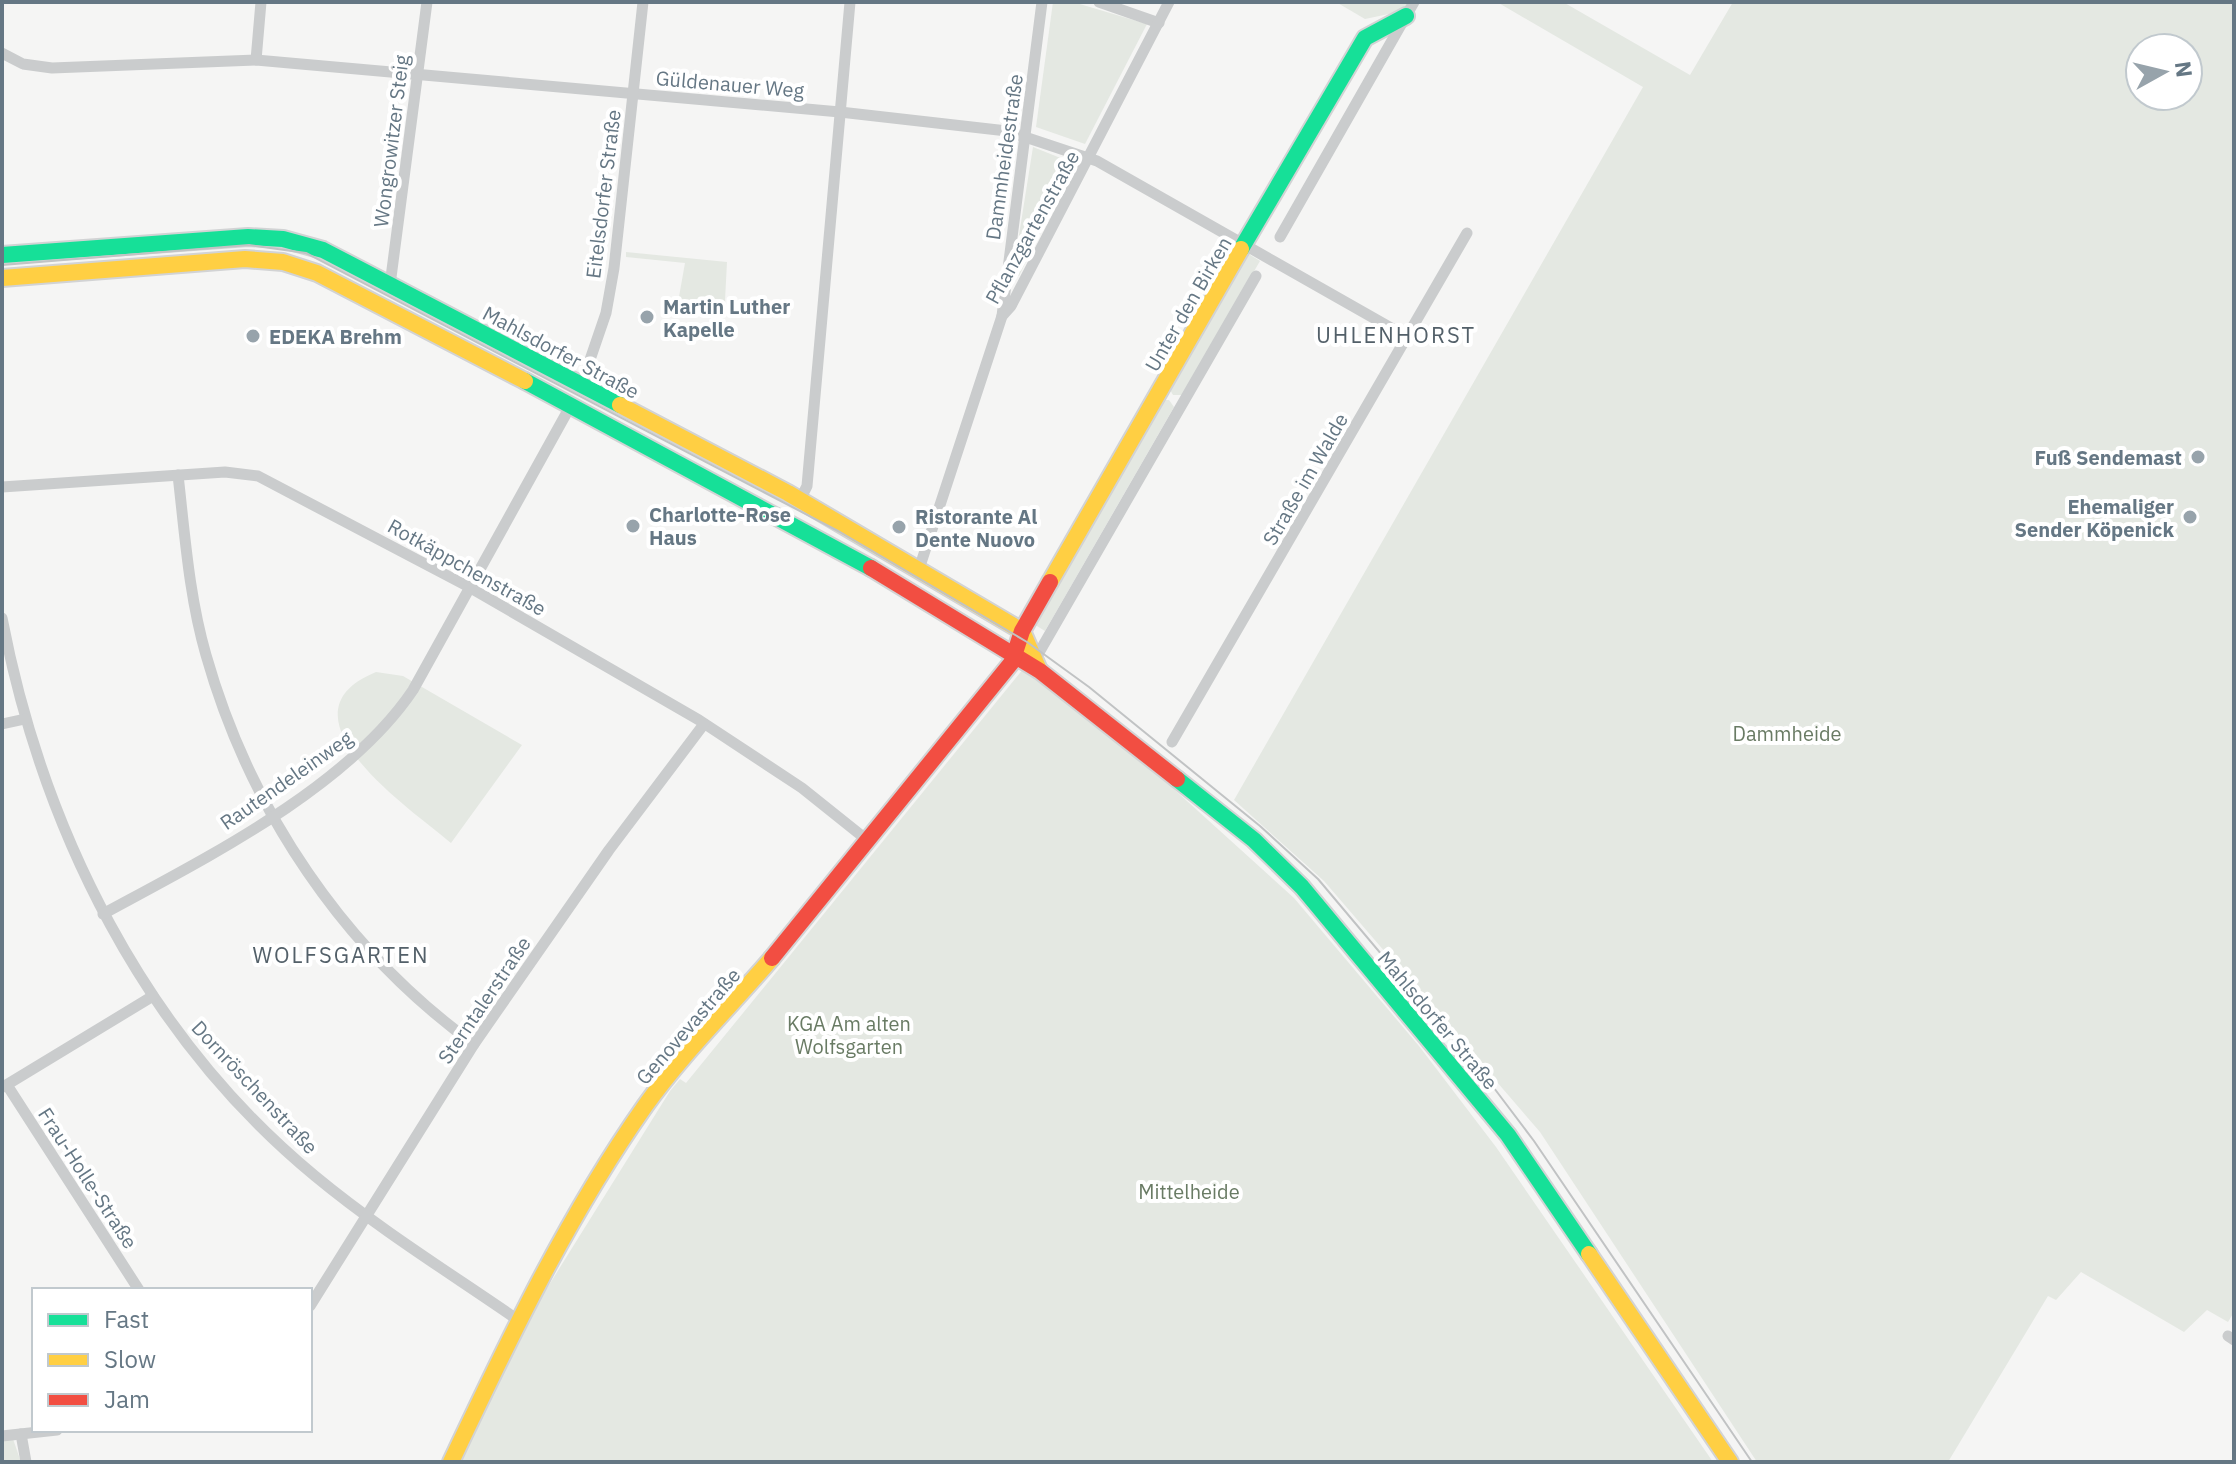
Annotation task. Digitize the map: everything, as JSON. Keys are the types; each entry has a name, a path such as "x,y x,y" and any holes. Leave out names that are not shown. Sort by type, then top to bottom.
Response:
{"main road":[{"name":"Unter den Birken","path":"1014,654 1022,631 1365,38 1410,9"},
{"name":"Mahlsdorfer Straße","path":"2,255 265,237 323,250 800,500 919,569 1022,631 1036,666"},
{"name":"Mahlsdorfer Straße","path":"2,278 266,259 317,273 856,558 1036,666 1254,840 1302,887 1538,1175 1730,1462"},
{"path":"380,305 390,285"},
{"path":"571,405 581,386"},
{"name":"Genovevastraße","path":"451,1462 518,1320 586,1195 647,1103 800,926 1012,662 1014,654"}],"street":[{"path":"256,60 261,2"},
{"name":"Wongrowitzer Steig","path":"390,285 427,2"},
{"name":"Eitelsdorfer Straße","path":"581,386 602,327 614,268 643,2"},
{"path":"800,500 807,486 850,2"},
{"name":"Dammheidestraße","path":"1002,316 1042,2"},
{"path":"1099,2 1159,23"},
{"name":"Pflanzgartenstraße","path":"919,569 1002,316 1011,306 1091,158 1169,2"},
{"name":"Unter den Birken","path":"1280,237 1410,9"},
{"name":"Güldenauer Weg","path":"2,53 23,64 52,68 256,60 969,124 1025,134 1091,158 1407,337"},
{"name":"Straße im Walde","path":"1172,742 1467,233"},
{"path":"1036,666 1256,276"},
{"name":"Rautendeleinweg","path":"103,914 178,873 272,815 358,753 389,724 413,690 571,405"},
{"name":"Rotkäppchenstraße","path":"2,487 234,472 258,476 469,587 704,724 802,788 867,840"},
{"path":"178,475 187,564 206,656 233,731 272,815 312,880 362,943 414,995 474,1044"},
{"name":"Dornröschenstraße","path":"2,618 25,719 58,816 103,914 153,996 213,1074 314,1175 518,1320"},
{"path":"2,724 25,719"},
{"name":"Sterntalerstraße","path":"312,1303 474,1044 609,850 704,724"},
{"path":"5,1086 153,996"},
{"name":"Frau-Holle-Straße","path":"5,1086 138,1288"},
{"path":"2,1436 39,1432"},
{"path":"21,1434 26,1462"}],"green space":[{"path":"1053,2 1073,2 1147,24 1085,144 1036,127"},
{"path":"1336,2 1408,2 1403,11 1365,19"},
{"name":"Dammheide","path":"1497,2 1563,2 1690,75 1733,2 2234,2 2234,1312 2228,1322 2207,1310 2184,1332 2081,1272 2056,1300 2048,1296 1948,1462 1757,1462 1540,1132 1324,881 1234,800 1643,87"},
{"path":"1033,147 1078,165 1050,212 1019,276 1013,273"},
{"path":"626,252 727,262 724,320 677,308 685,263 626,257"},
{"path":"1247,253 1260,261 1182,395 1173,395 1169,388"},
{"path":"1161,400 1169,400 1174,407 1045,631 1032,623"},
{"name":"Mittelheide","path":"1024,668 1166,782 1294,898 1419,1046 1496,1147 1713,1462 457,1462 524,1325 670,1091 680,1079 686,1083"},
{"path":"376,672 403,676 522,745 451,843 382,785 359,761 343,736 338,712 347,690"},
{"path":"13,1439 21,1462 2,1462 2,1440"}],"tram line":[{"path":"2,265 249,245 306,253 840,532 1027,642 1089,687 1260,826 1318,879 1494,1088 1534,1141 1752,1462"}],"traffic: fast":[{"path":"1241,249 1365,38 1406,16"},
{"path":"2,255 248,237 283,239 323,250 620,405"},
{"path":"525,381 871,568"},
{"path":"1177,779 1254,840 1302,887 1508,1135 1589,1254"}],"traffic: slow":[{"path":"1050,582 1241,249"},
{"path":"2,278 245,259 283,262 317,273 525,381"},
{"path":"620,405 788,493 1022,631 1039,670"},
{"path":"451,1462 540,1280 617,1148 675,1068 772,958"},
{"path":"1589,1254 1730,1462"}],"traffic: jam":[{"path":"871,568 1040,671 1177,779"},
{"path":"772,958 1012,662 1022,631 1050,582"}],"place":[{"name":"Martin Luther Kapelle","path":"647,317"},
{"name":"EDEKA Brehm","path":"253,336"},
{"name":"Fuß Sendemast","path":"2198,457"},
{"name":"Ehemaliger Sender Köpenick","path":"2190,517"},
{"name":"Charlotte-Rose Haus","path":"633,526"},
{"name":"Ristorante Al Dente Nuovo","path":"899,527"}],"district":[{"name":"UHLENHORST","path":"1396,334"},
{"name":"WOLFSGARTEN","path":"341,954"}],"park label":[{"name":"KGA Am alten Wolfsgarten","path":"849,1034"}]}
